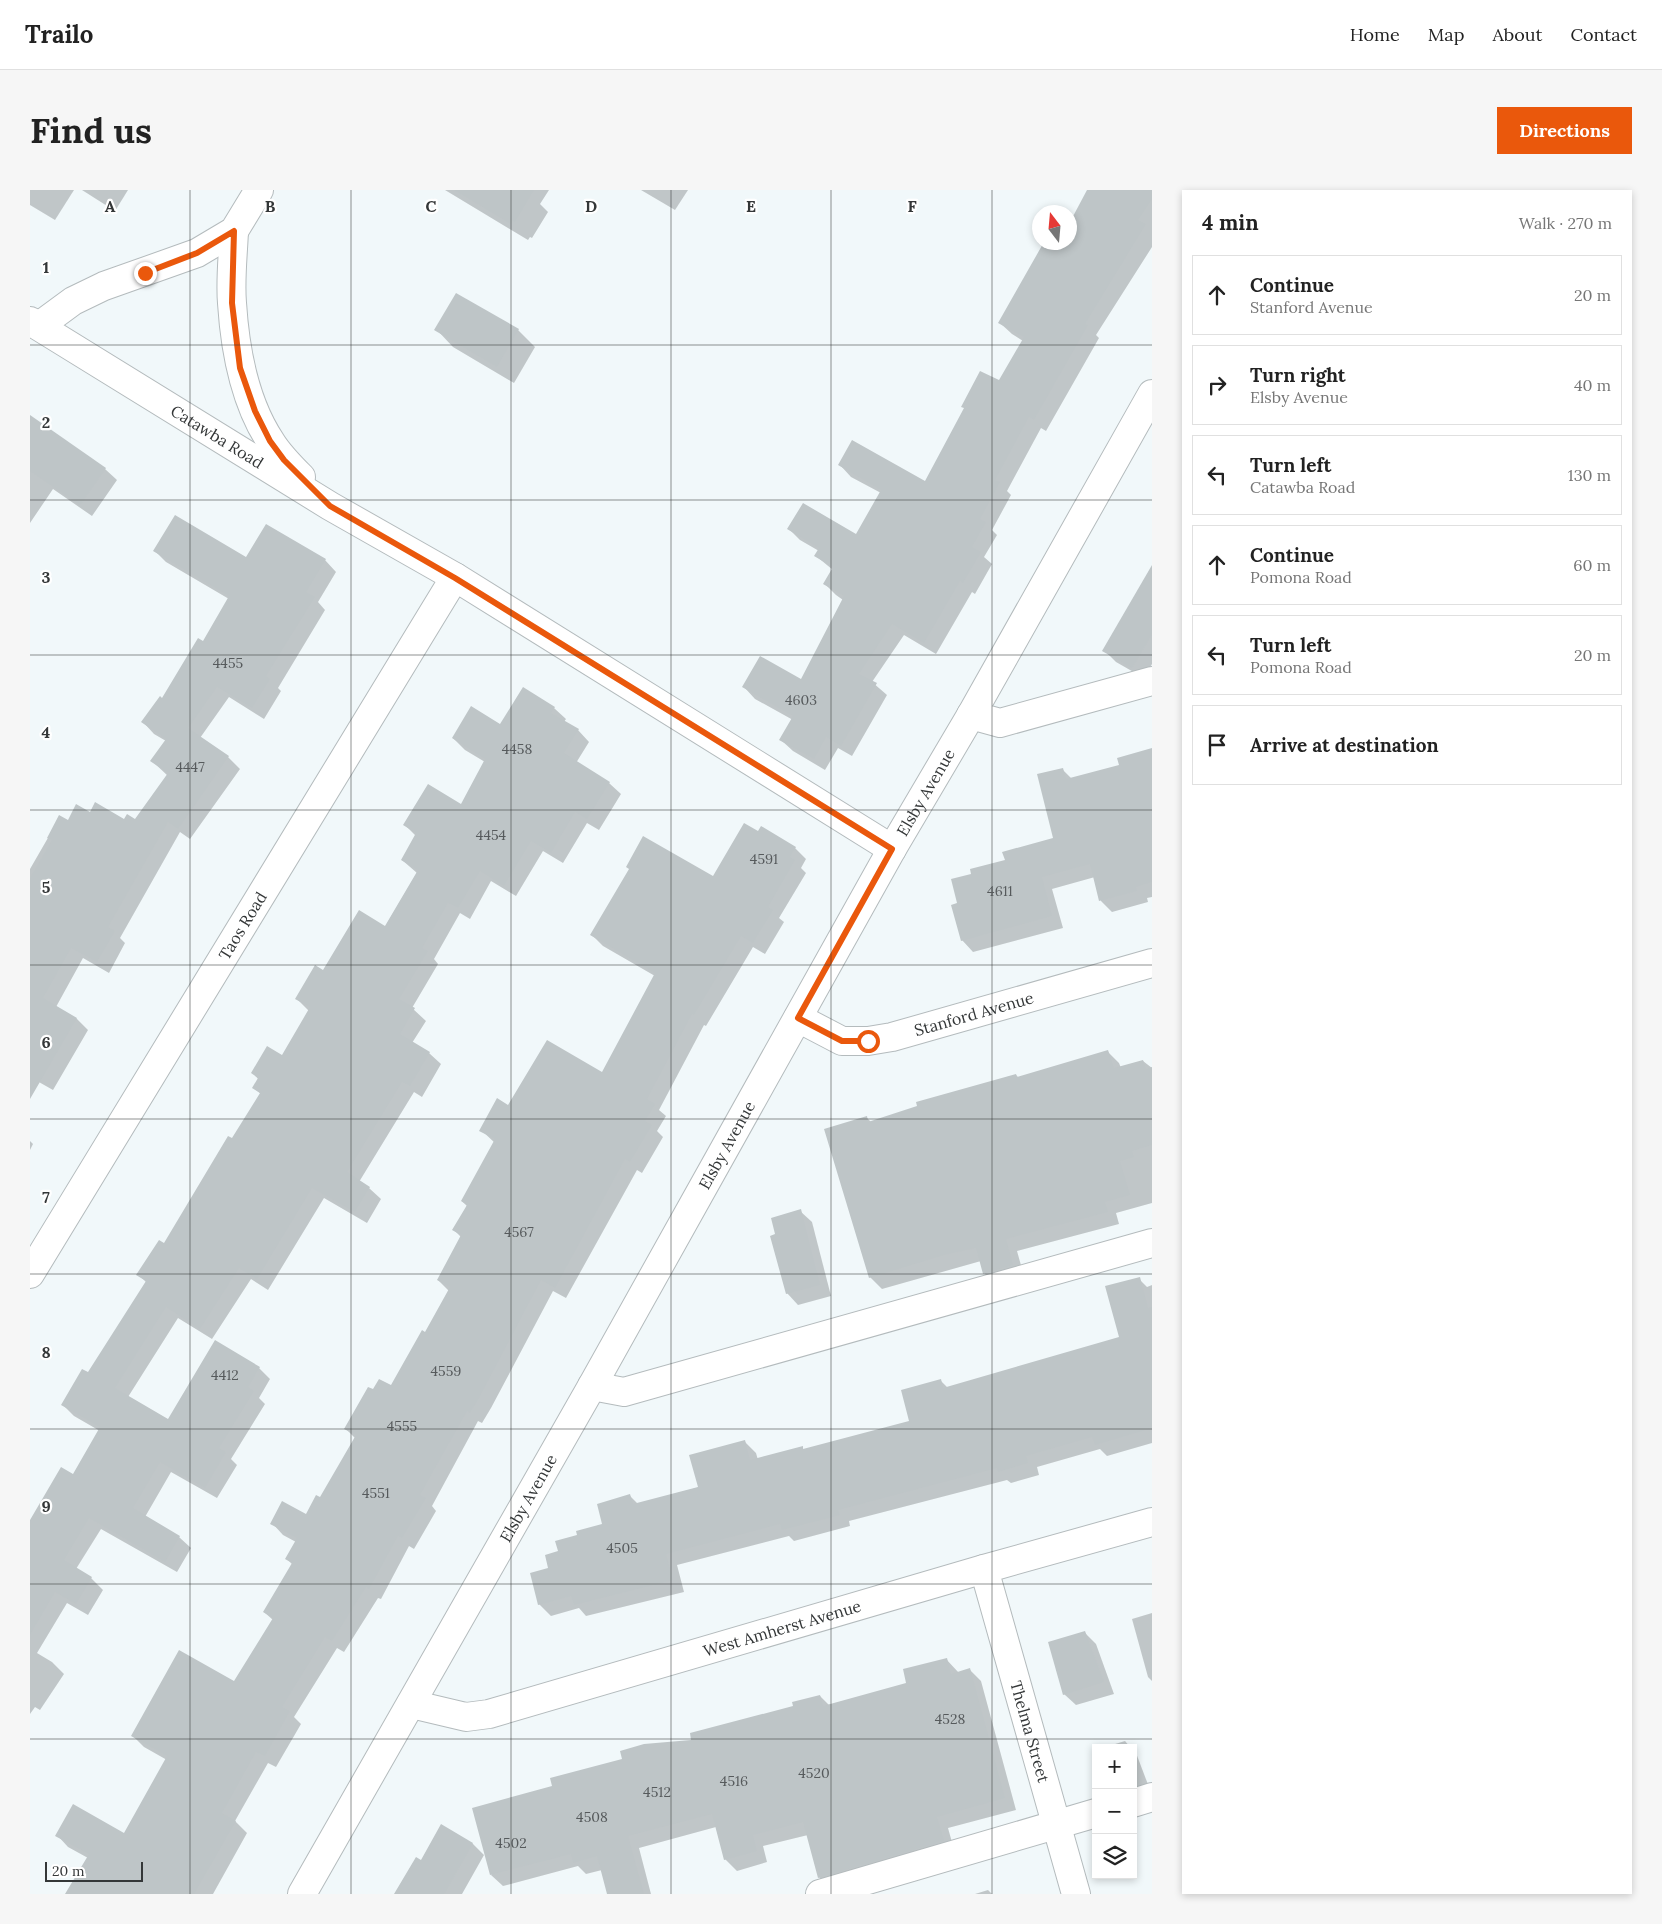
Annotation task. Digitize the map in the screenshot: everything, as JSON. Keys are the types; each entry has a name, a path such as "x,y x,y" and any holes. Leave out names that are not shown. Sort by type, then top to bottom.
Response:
{"street":[{"path":"34,323 104,286 197,253 234,231 259,190"},
{"path":"234,231 232,303 240,368 255,411 270,441 284,460 330,506"},
{"name":"Catawba Road","path":"34,323 330,506 455,578 892,849"},
{"name":"Elsby Avenue","path":"302,1894 592,1386 892,849 971,715 1152,394"},
{"name":"Taos Road","path":"30,1274 455,578"},
{"path":"971,715 1000,722 1152,680"},
{"name":"Stanford Avenue","path":"798,1018 842,1041 868,1041 892,1037 1152,963"},
{"path":"592,1386 624,1392 1152,1243"},
{"name":"West Amherst Avenue","path":"411,1704 466,1717 490,1714 984,1569 1152,1522"},
{"name":"Thelma Street","path":"984,1569 1076,1894"},
{"path":"1137,1802 1152,1797"},
{"path":"820,1894 1092,1815"}],"building":[{"path":"454,190 534,190 515,222 512,221 511,224"},
{"path":"1087,190 1152,190 1152,199 1138,220 1146,224 1085,324 1088,325 1034,420 1029,417 995,480 1000,482 980,519 986,522 972,547 981,552 963,583 960,581 924,643 892,624 859,674 877,683 841,746 826,737 814,759 779,740 793,716 742,687 760,656 801,679 844,596 823,584 833,567 814,556 819,548 787,529 803,503 856,534 881,490 838,465 852,440 925,481 964,408 961,407 980,371 999,380 1024,337 998,323 1039,250 1077,250 1077,209"},
{"path":"456,293 519,329 497,367 434,330"},
{"path":"30,415 106,468 80,505 30,471"},
{"path":"175,515 246,557 266,524 326,559 306,592 315,597 266,676 270,679 252,708 217,687 188,728 229,756 178,829 168,822 108,927 115,931 97,962 71,948 43,998 77,1018 30,1099 30,878 52,840 47,838 59,815 68,820 76,804 90,812 95,802 124,819 127,814 135,819 168,773 150,761 166,739 141,722 160,696 162,698 198,638 203,641 229,596 153,551"},
{"path":"1152,565 1152,634 1132,668 1102,651"},
{"path":"523,687 555,707 551,713 579,729 564,753 610,782 587,819 575,812 551,853 531,841 504,886 480,871 458,908 448,903 422,948 428,951 399,999 415,1008 400,1034 430,1052 410,1086 402,1082 347,1172 370,1187 355,1212 312,1188 257,1279 239,1268 200,1329 166,1307 115,1388 168,1419 215,1340 260,1367 248,1387 254,1391 219,1448 226,1452 205,1488 160,1462 133,1508 180,1536 165,1562 89,1518 64,1560 92,1577 76,1604 55,1592 30,1635 30,1520 61,1467 73,1474 100,1427 61,1405 82,1369 88,1372 146,1281 136,1275 159,1240 164,1243 228,1136 232,1138 260,1093 252,1088 258,1078 251,1073 267,1046 282,1055 310,1007 295,999 315,965 323,970 359,910 385,926 418,870 401,860 416,833 403,825 428,784 461,804 485,759 452,738 471,706 500,724"},
{"path":"1152,748 1152,882 1136,887 1137,891 1099,901 1090,864 1042,877 1052,916 961,941 951,905 957,903 951,879 971,874 970,869 1005,860 1002,852 1053,838 1037,774 1063,768 1066,779 1119,765 1117,758"},
{"path":"744,823 758,831 761,826 796,847 790,857 795,860 768,907 773,910 753,943 741,936 694,1015 692,1014 647,1099 655,1104 645,1121 652,1125 630,1162 625,1159 555,1288 541,1280 480,1396 470,1413 467,1411 420,1495 426,1498 402,1538 398,1536 369,1589 366,1587 332,1641 325,1637 282,1707 290,1711 265,1756 256,1752 222,1813 236,1821 194,1894 65,1894 89,1854 55,1836 73,1804 124,1833 167,1756 131,1736 179,1650 234,1681 273,1618 263,1612 292,1563 285,1559 297,1538 270,1524 282,1501 306,1514 316,1495 320,1497 356,1435 344,1429 368,1387 373,1389 379,1379 391,1385 422,1330 425,1332 450,1287 437,1280 461,1235 452,1230 467,1205 461,1201 495,1139 479,1131 497,1098 508,1105 547,1040 602,1072 655,973 590,935 629,869 626,867 643,836 713,876"},
{"path":"1108,1050 1114,1068 1143,1060 1146,1069 1152,1067 1152,1145 1132,1151 1134,1157 1120,1161 1130,1195 1105,1202 1108,1212 1006,1239 1013,1265 983,1274 976,1248 944,1255 869,1278 824,1129 867,1116 868,1122 917,1106 916,1102 1016,1074 1017,1077"},
{"path":"801,1209 820,1285 786,1294 770,1236 775,1234 771,1218"},
{"path":"1140,1277 1148,1308 1152,1307 1152,1428 1095,1445 1092,1437 1026,1456 1028,1463 998,1472 997,1468 838,1510 840,1515 782,1530 780,1524 666,1554 673,1580 574,1605 571,1596 538,1605 530,1573 548,1568 545,1555 558,1551 555,1541 577,1535 576,1531 602,1524 597,1504 630,1494 633,1504 698,1487 689,1455 745,1440 750,1460 803,1446 803,1449 909,1421 901,1390 941,1379 943,1388 1119,1337 1105,1286"},
{"path":"1085,1631 1104,1682 1063,1695 1048,1642"},
{"path":"947,1658 951,1674 970,1668 1005,1798 937,1817 944,1841 818,1878 803,1822 753,1835 757,1851 724,1860 712,1814 628,1836 644,1894 607,1894 597,1856 573,1863 571,1854 490,1875 472,1808 552,1786 550,1778 622,1759 620,1751 644,1744 691,1740 690,1733 793,1706 792,1702 820,1695 823,1706 906,1683 903,1669"},
{"path":"441,1824 473,1843 444,1894 394,1894 416,1857 421,1860"}],"route":[{"path":"145,273 197,253 234,231 232,303 240,368 255,411 270,441 284,460 330,506 455,578 892,849 798,1018 842,1041 868,1041"}]}
